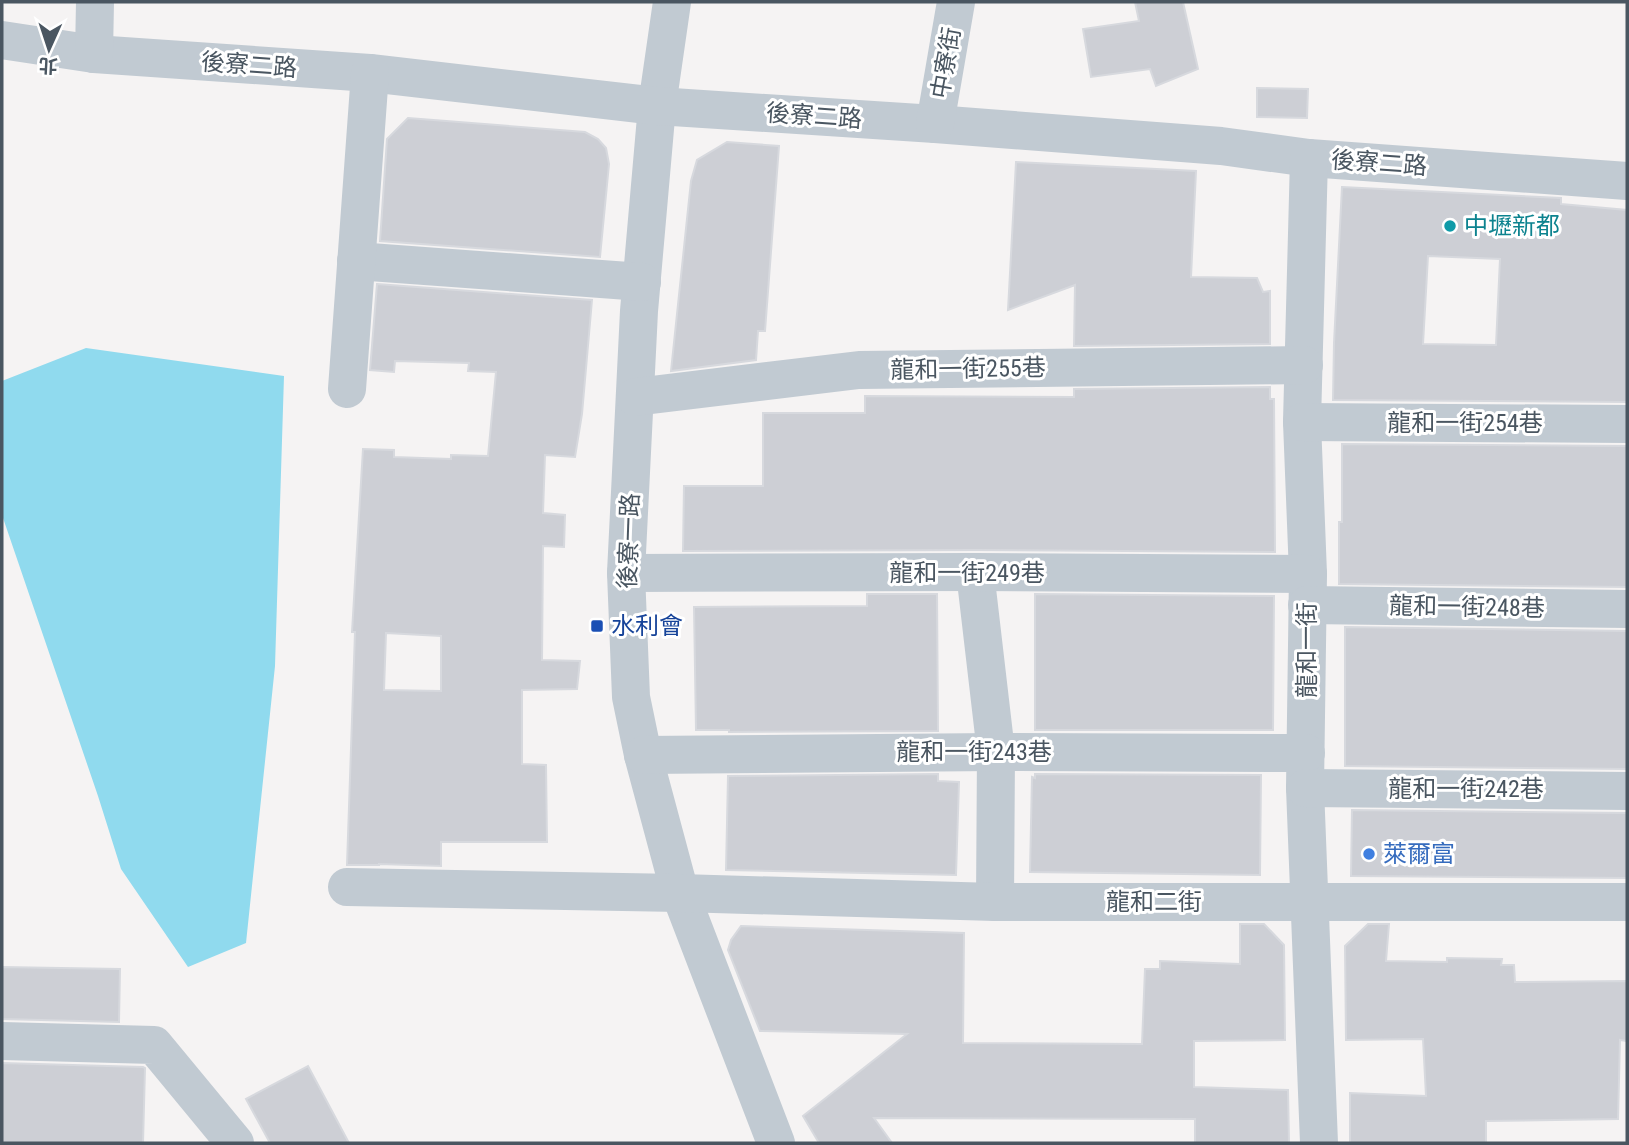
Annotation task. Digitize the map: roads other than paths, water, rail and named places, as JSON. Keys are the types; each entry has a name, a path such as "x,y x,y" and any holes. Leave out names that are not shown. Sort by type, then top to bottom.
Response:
{"street":[{"path":"94,54 95,2"},
{"name":"後寮一路","path":"672,2 657,106 635,397 626,573 631,697 643,755 680,893 776,1143"},
{"name":"中寮街","path":"935,124 956,2"},
{"name":"後寮二路","path":"2,40 94,54 370,73 657,106 935,124 1221,146 1308,158 1627,180"},
{"path":"347,389 370,73"},
{"name":"龍和一街","path":"1308,158 1302,422 1308,589 1306,771 1319,1143"},
{"path":"356,261 642,282"},
{"name":"龍和一街255巷","path":"635,397 859,370 1304,365"},
{"name":"龍和一街254巷","path":"1302,422 1627,424"},
{"path":"975,572 996,752 995,902"},
{"name":"龍和一街249巷","path":"626,573 975,572 1308,589"},
{"name":"龍和一街248巷","path":"1308,589 1627,609"},
{"name":"龍和一街243巷","path":"643,755 996,752 1306,771"},
{"name":"龍和一街242巷","path":"1306,771 1627,791"},
{"name":"龍和二街","path":"347,887 995,902 1627,902"},
{"path":"2,1041 154,1045 235,1143"}],"water":[{"path":"86,348 284,376 275,666 246,943 188,967 121,869 2,515 2,381"}],"place":[{"name":"中壢新都","path":"1450,226"},
{"name":"水利會","path":"597,626"},
{"name":"萊爾富","path":"1369,854"}]}
